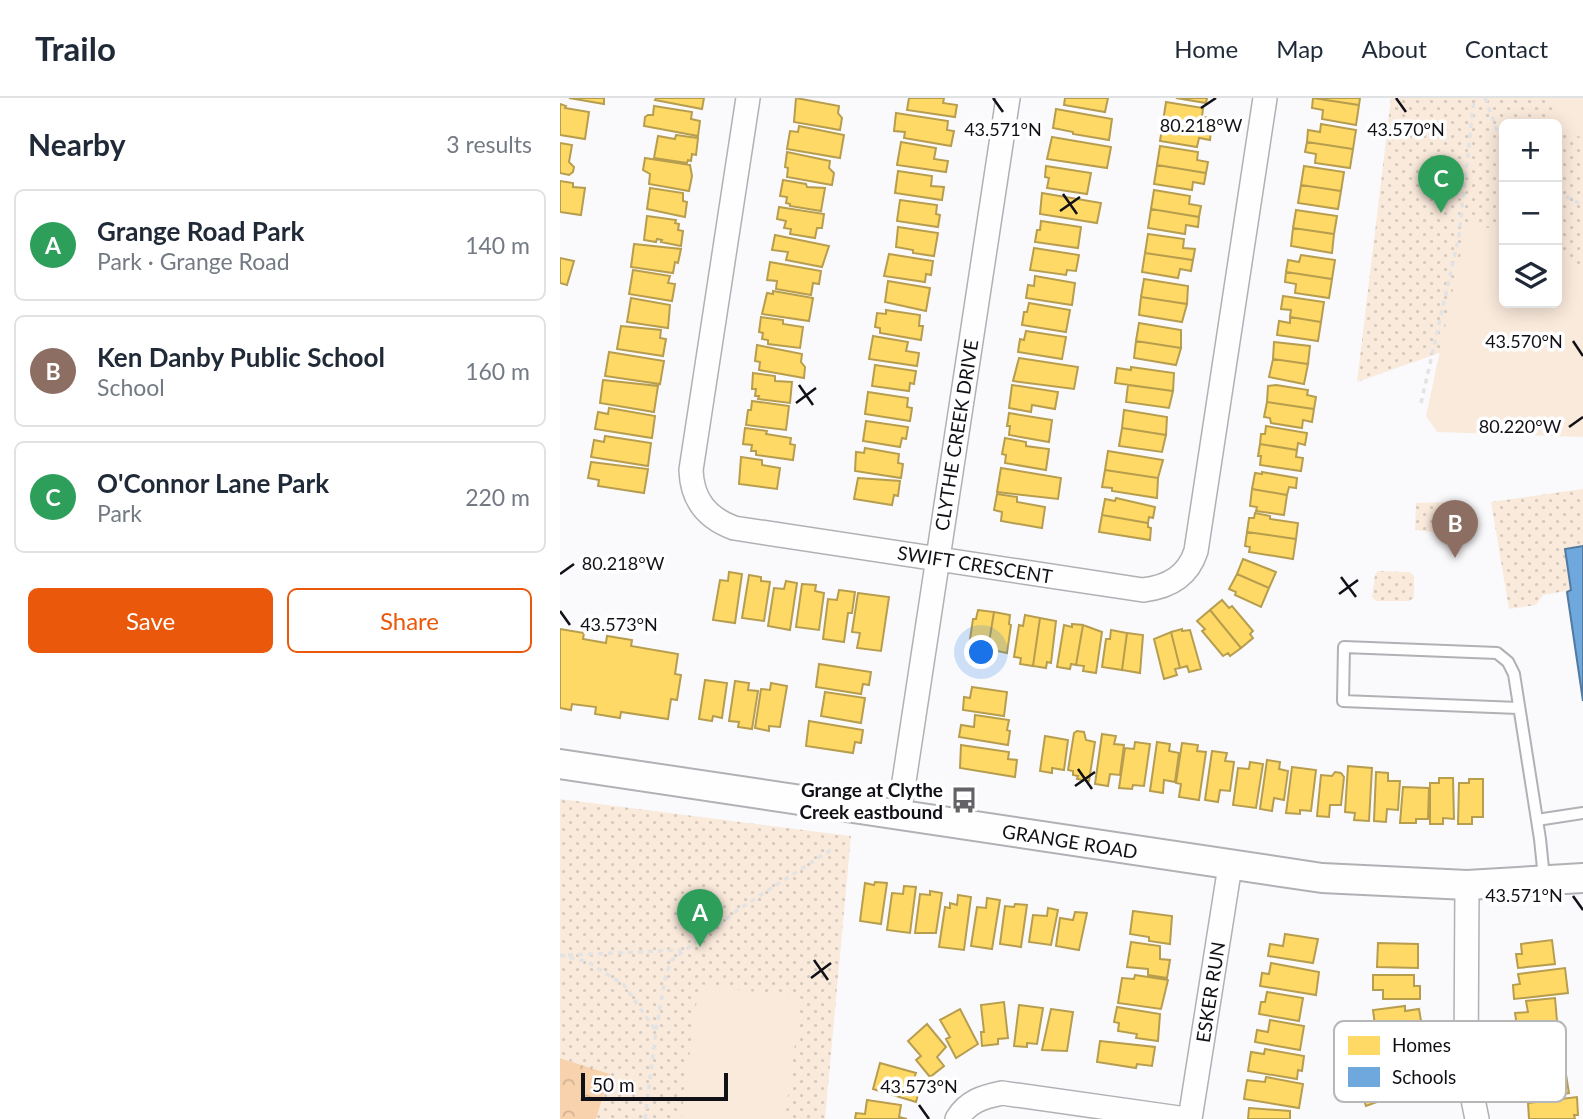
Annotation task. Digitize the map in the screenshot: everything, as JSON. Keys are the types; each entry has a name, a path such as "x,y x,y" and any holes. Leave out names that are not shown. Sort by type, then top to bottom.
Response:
{"street":[{"name":"SWIFT CRESCENT","path":"748,98 691,470 692,485 706,512 719,522 734,528 1143,590 1156,589 1181,576 1192,565 1196,551 1265,98"},
{"name":"CLYTHE CREEK DRIVE","path":"899,814 1008,98"},
{"name":"GRANGE ROAD","path":"560,764 1322,878 1467,884 1583,878"},
{"name":"ESKER RUN","path":"1188,1119 1230,866"},
{"path":"1466,1021 1467,884"},
{"path":"957,1119 962,1111 979,1098 1002,1093 1188,1119"}],"lane":[{"path":"1518,708 1343,701 1344,647 1497,653 1508,662 1514,674 1544,881"},
{"path":"1537,820 1583,813"}],"path":[{"path":"1421,403 1459,236 1474,98"},
{"path":"1485,98 1499,136"},
{"path":"1562,194 1583,205"},
{"path":"645,1119 656,1031 666,974 671,961 739,909 832,849"},
{"path":"561,955 684,950"},
{"path":"561,955 588,962 624,985 656,1031"}],"green space":[{"path":"560,1058 611,1074 596,1119 560,1119"}],"shaded area":[{"path":"1391,98 1583,98 1583,302 1357,382"},
{"path":"1555,98 1583,98 1583,137 1562,134 1562,119 1552,119"},
{"path":"1467,225 1499,229 1499,308 1562,308 1562,256 1579,267 1583,272 1583,437 1437,432 1426,416"},
{"path":"1583,489 1583,546 1565,549 1571,590 1543,595 1536,605 1509,609 1491,502"},
{"path":"1448,502 1456,511 1455,527 1447,534 1415,530 1416,503"},
{"path":"1378,571 1410,572 1414,576 1414,598 1409,601 1376,601 1372,597"},
{"path":"560,799 851,836 825,1119 596,1119 610,1074 560,1058"},
{"path":"699,984 801,998 785,1119 681,1119"}],"building: Homes":[{"path":"569,98 604,98 604,104"},
{"path":"704,98 702,109 655,100"},
{"path":"796,98 839,106 838,113 842,118 840,130 794,122"},
{"path":"909,98 944,98 943,103 957,105 955,117 907,110"},
{"path":"1065,98 1108,98 1105,112 1064,105"},
{"path":"1176,98 1207,98 1206,103"},
{"path":"1313,98 1359,105 1356,125 1322,119 1323,110 1312,108"},
{"path":"1313,98 1360,98 1359,105"},
{"path":"1166,102 1203,108 1202,117 1213,118 1211,129 1163,122"},
{"path":"560,104 566,106 565,108 589,112 585,139 560,135"},
{"path":"654,106 692,112 691,119 700,121 698,136 644,126 645,117 653,115"},
{"path":"1056,109 1112,119 1109,140 1053,128"},
{"path":"896,113 948,121 947,130 954,131 951,146 904,138 905,132 894,131"},
{"path":"1163,122 1211,129 1210,140 1199,138 1197,147 1160,141"},
{"path":"1321,124 1356,130 1353,149 1307,142 1308,130 1320,132"},
{"path":"799,126 844,135 840,158 787,149 790,131 798,132"},
{"path":"676,135 698,138 696,155 692,154 691,161 688,160 687,163 654,158 658,136 675,139"},
{"path":"1052,137 1111,147 1107,168 1047,159"},
{"path":"901,142 936,148 934,159 948,161 946,172 897,165"},
{"path":"1307,142 1353,149 1350,168 1315,163 1316,154 1305,152"},
{"path":"560,143 572,145 569,162 574,167 569,175 560,173"},
{"path":"1160,146 1198,152 1197,160 1208,162 1206,173 1157,165"},
{"path":"787,152 830,161 829,168 834,173 832,185 787,177"},
{"path":"645,158 690,165 692,176 689,191 649,184 650,174 643,170"},
{"path":"1157,165 1206,173 1204,184 1193,182 1192,190 1154,184"},
{"path":"1046,166 1091,173 1087,194 1047,188 1049,178 1045,177"},
{"path":"1304,166 1344,172 1341,191 1301,185"},
{"path":"898,171 932,176 931,186 944,187 942,200 895,193"},
{"path":"783,180 806,184 807,187 825,188 821,211 786,203 787,197 780,196"},
{"path":"560,181 573,183 573,187 585,188 581,215 560,212"},
{"path":"1301,185 1341,191 1338,209 1298,203"},
{"path":"650,188 683,193 683,201 687,202 685,217 647,209"},
{"path":"1154,190 1190,196 1189,204 1201,206 1199,217 1151,209"},
{"path":"1042,193 1101,203 1097,223 1040,214"},
{"path":"900,200 937,205 936,214 940,215 938,227 897,221"},
{"path":"779,207 824,214 822,228 817,228 815,238 790,234 791,229 784,228 786,221 777,219"},
{"path":"1151,209 1199,217 1198,227 1186,225 1185,234 1148,228"},
{"path":"1296,210 1337,216 1334,234 1293,228"},
{"path":"647,216 676,220 675,223 679,224 678,230 683,231 681,246 657,239 656,242 644,240"},
{"path":"1041,221 1081,227 1078,248 1035,242"},
{"path":"898,227 938,233 934,256 896,247"},
{"path":"1293,228 1334,234 1332,253 1291,246"},
{"path":"1148,234 1184,239 1183,248 1195,249 1193,260 1145,253"},
{"path":"775,235 829,246 822,267 786,260 788,252 772,250"},
{"path":"634,244 681,249 673,273 631,267"},
{"path":"1034,248 1079,255 1076,271 1067,270 1066,275 1030,270"},
{"path":"1145,253 1193,260 1191,271 1180,269 1178,278 1142,272"},
{"path":"889,254 933,261 931,275 926,274 925,282 884,276"},
{"path":"1301,255 1335,260 1332,279 1286,272 1288,260 1299,262"},
{"path":"560,258 574,261 567,285 560,283"},
{"path":"770,262 821,271 819,284 813,283 811,295 776,289 777,281 767,280"},
{"path":"633,270 670,276 668,283 675,284 672,301 629,294"},
{"path":"1286,272 1332,279 1329,298 1295,293 1296,284 1285,282"},
{"path":"1035,276 1075,283 1072,305 1026,298 1028,285 1034,286"},
{"path":"1144,279 1188,286 1187,304 1141,297"},
{"path":"888,281 930,288 926,311 885,302"},
{"path":"773,291 813,298 809,321 762,314 767,293 773,294"},
{"path":"1283,296 1324,302 1321,322 1290,317 1291,310 1281,309"},
{"path":"1141,297 1187,304 1182,322 1139,315"},
{"path":"631,298 670,305 668,328 627,322"},
{"path":"1029,303 1070,310 1066,332 1022,325"},
{"path":"886,310 920,315 919,326 923,326 921,340 880,333 880,328 875,327 877,313 886,314"},
{"path":"761,317 783,320 783,324 803,327 800,348 768,344 768,340 762,339 763,333 759,332"},
{"path":"1290,317 1321,322 1318,341 1277,335 1279,321 1290,323"},
{"path":"1139,323 1181,330 1181,348 1136,341"},
{"path":"621,326 661,330 660,338 666,339 663,356 617,349"},
{"path":"1026,331 1066,337 1062,359 1018,352 1020,339 1024,340"},
{"path":"873,336 908,342 906,351 919,353 917,366 869,359"},
{"path":"1136,341 1181,348 1176,365 1134,358"},
{"path":"1274,342 1310,346 1308,364 1273,359"},
{"path":"757,345 802,354 804,378 759,370 760,362 755,361"},
{"path":"609,352 664,361 660,384 605,376"},
{"path":"1019,358 1078,367 1074,389 1013,381"},
{"path":"1273,359 1308,364 1304,384 1269,377"},
{"path":"875,365 916,371 914,384 910,383 909,391 872,386"},
{"path":"1131,367 1174,373 1173,391 1115,383 1117,368 1131,370"},
{"path":"753,373 775,376 775,381 792,382 790,403 758,399 759,396 755,396 756,389 752,389"},
{"path":"603,380 658,386 654,412 600,403"},
{"path":"1012,385 1058,392 1055,409 1032,405 1031,412 1009,408"},
{"path":"1128,385 1173,391 1169,408 1126,402"},
{"path":"1268,386 1308,390 1307,395 1316,397 1314,409 1267,402"},
{"path":"868,392 908,398 907,407 912,408 910,421 865,414"},
{"path":"752,401 789,406 786,430 746,425"},
{"path":"1267,402 1314,409 1312,422 1303,420 1302,428 1271,423 1270,418 1264,417"},
{"path":"609,408 655,416 652,438 595,429 598,412 608,414"},
{"path":"1124,410 1167,417 1166,435 1122,428"},
{"path":"1009,413 1052,420 1049,442 1009,435"},
{"path":"866,421 908,427 906,439 902,438 900,447 863,441"},
{"path":"1266,426 1307,433 1305,445 1298,443 1297,450 1260,444 1261,434 1265,434"},
{"path":"745,428 791,438 790,444 795,445 793,460 756,455 756,451 751,451 752,445 743,444"},
{"path":"1122,428 1166,435 1162,452 1119,446"},
{"path":"605,436 651,443 648,466 591,457 594,440 604,442"},
{"path":"1005,438 1026,442 1026,446 1049,449 1046,470 1005,463 1006,455 1002,454"},
{"path":"1260,444 1297,450 1296,457 1303,458 1301,471 1260,465"},
{"path":"865,448 899,454 898,463 903,464 901,478 855,471 856,452 864,453"},
{"path":"1108,451 1163,460 1158,478 1105,470"},
{"path":"741,457 762,460 762,465 780,468 777,489 739,484"},
{"path":"591,462 648,469 644,493 598,486 599,480 588,478"},
{"path":"1001,468 1061,478 1058,499 997,492"},
{"path":"1105,470 1158,478 1157,498 1102,487"},
{"path":"1255,473 1297,478 1296,488 1289,487 1287,495 1252,489"},
{"path":"858,478 900,481 898,496 894,495 892,505 854,499"},
{"path":"1252,489 1287,495 1284,515 1256,511 1257,507 1250,506"},
{"path":"997,494 1017,497 1017,502 1045,507 1042,528 1001,521 1002,512 994,510"},
{"path":"1116,498 1155,507 1153,518 1149,517 1148,523 1102,515 1105,499 1115,501"},
{"path":"1255,513 1270,516 1270,519 1298,523 1296,539 1247,532 1249,518 1254,518"},
{"path":"1102,515 1148,523 1151,528 1150,540 1099,532"},
{"path":"1247,532 1296,539 1293,559 1249,552 1250,547 1245,546"},
{"path":"1243,559 1276,572 1269,588 1237,574"},
{"path":"729,572 742,574 735,623 713,620 720,580 728,581"},
{"path":"1237,574 1269,588 1261,607 1235,595 1236,592 1229,589"},
{"path":"749,575 770,582 764,621 742,618"},
{"path":"786,581 797,583 790,630 768,626 774,588 784,589"},
{"path":"802,584 816,585 815,591 824,593 819,630 796,627"},
{"path":"839,590 855,592 852,613 848,613 844,642 823,639 828,599 837,600"},
{"path":"858,593 889,597 881,651 857,648 860,633 852,632"},
{"path":"1222,600 1229,608 1232,606 1253,631 1250,634 1253,638 1241,648 1210,610"},
{"path":"978,610 994,612 988,649 969,646 973,619 976,619"},
{"path":"1210,610 1241,648 1230,656 1228,653 1223,656 1197,621"},
{"path":"994,612 1010,615 1007,653 988,649"},
{"path":"1025,615 1040,618 1033,666 1020,664 1021,658 1014,657 1019,625 1023,626"},
{"path":"1040,618 1056,621 1051,663 1047,662 1046,668 1033,666"},
{"path":"1072,624 1083,625 1076,665 1071,664 1070,669 1057,667 1064,625 1072,627"},
{"path":"1083,625 1102,632 1096,673 1083,671 1084,666 1076,665"},
{"path":"560,629 584,633 583,639 606,643 607,636 632,640 631,646 678,654 675,674 681,675 677,700 671,699 668,719 621,712 620,718 595,714 596,707 572,704 571,710 560,708"},
{"path":"1111,630 1127,633 1122,670 1102,667 1106,639 1110,639"},
{"path":"1190,630 1201,669 1189,672 1187,666 1180,668 1171,632"},
{"path":"1171,632 1180,668 1175,669 1177,675 1164,679 1154,639"},
{"path":"1127,633 1143,635 1140,673 1122,670"},
{"path":"819,664 871,672 869,685 863,684 861,694 816,687"},
{"path":"705,680 727,683 722,718 713,716 712,721 699,719"},
{"path":"735,681 749,683 748,690 758,691 752,729 738,727 739,722 729,721"},
{"path":"771,683 787,686 780,727 769,726 769,731 755,728 761,689 770,690"},
{"path":"972,687 1007,692 1004,716 963,710 964,697 970,698"},
{"path":"825,692 865,698 861,723 821,716"},
{"path":"975,715 1009,720 1008,745 959,737 961,725 974,727"},
{"path":"809,721 863,730 861,743 855,742 853,753 806,746"},
{"path":"1084,732 1086,740 1095,742 1089,781 1077,779 1078,776 1073,775 1073,771 1068,770 1074,733"},
{"path":"1102,734 1116,736 1114,744 1124,745 1120,775 1110,774 1108,786 1095,784"},
{"path":"1045,736 1068,740 1064,770 1052,768 1052,773 1040,771"},
{"path":"1135,742 1150,744 1144,786 1119,788 1125,748 1134,749"},
{"path":"1157,742 1170,744 1169,751 1179,753 1175,782 1164,780 1163,793 1150,791"},
{"path":"1182,743 1198,745 1197,751 1206,752 1199,800 1179,797 1181,784 1176,783"},
{"path":"961,745 1009,752 1008,759 1017,760 1015,777 960,768"},
{"path":"1212,751 1227,753 1225,761 1234,762 1230,791 1220,790 1218,802 1205,800"},
{"path":"1267,760 1280,762 1279,769 1288,771 1284,800 1274,798 1272,811 1260,809"},
{"path":"1250,762 1263,764 1256,808 1233,805 1238,768 1249,769"},
{"path":"1348,766 1372,768 1369,821 1354,820 1355,813 1345,812"},
{"path":"1292,767 1316,770 1311,811 1300,810 1300,814 1286,813"},
{"path":"1335,772 1344,777 1341,805 1330,805 1329,817 1317,816 1321,775 1332,776"},
{"path":"1376,772 1388,773 1388,781 1400,781 1398,810 1387,809 1386,822 1374,821"},
{"path":"1439,778 1453,778 1454,819 1443,818 1443,824 1430,824 1430,783 1439,783"},
{"path":"1469,779 1483,779 1483,817 1472,817 1472,824 1458,824 1459,783 1469,783"},
{"path":"1403,787 1429,788 1428,819 1416,819 1416,823 1400,823"},
{"path":"875,882 887,883 881,924 860,921 865,883 874,885"},
{"path":"904,886 916,887 910,933 887,930 892,893 903,894"},
{"path":"930,891 942,893 936,933 915,933 920,894 930,895"},
{"path":"958,895 971,897 964,950 939,947 945,907 950,908 950,903 957,905"},
{"path":"987,898 1000,900 992,949 971,946 977,907 986,908"},
{"path":"1015,904 1027,905 1021,947 1000,944 1005,906 1014,907"},
{"path":"1048,908 1058,910 1051,945 1029,942 1033,915 1047,916"},
{"path":"1133,911 1172,916 1170,944 1149,941 1149,937 1130,934"},
{"path":"1075,912 1087,913 1079,950 1056,946 1060,918 1073,920"},
{"path":"1285,934 1318,939 1313,963 1268,956 1270,944 1283,946"},
{"path":"1552,940 1555,964 1518,968 1516,954 1522,954 1521,944"},
{"path":"1131,942 1160,946 1160,959 1170,960 1167,978 1148,975 1148,969 1127,967"},
{"path":"1378,943 1418,944 1418,968 1377,967"},
{"path":"1271,963 1319,972 1316,995 1260,986 1262,973 1269,974"},
{"path":"1565,968 1568,993 1514,999 1513,985 1520,984 1518,974"},
{"path":"1135,975 1168,980 1161,1009 1118,1003 1122,978 1134,979"},
{"path":"1373,975 1414,975 1414,986 1420,986 1420,999 1383,999 1383,990 1373,990"},
{"path":"1267,992 1303,998 1299,1021 1259,1014 1261,1002 1265,1002"},
{"path":"1555,998 1557,1021 1516,1021 1515,1013 1528,1012 1526,1001"},
{"path":"1004,1002 1008,1038 998,1039 998,1044 982,1046 981,1032 984,1032 981,1005"},
{"path":"1019,1005 1043,1008 1037,1044 1027,1043 1027,1047 1014,1046"},
{"path":"1405,1006 1405,1011 1419,1009 1421,1021 1374,1021 1373,1010"},
{"path":"1117,1007 1160,1014 1158,1041 1136,1038 1137,1034 1118,1031 1119,1023 1114,1022"},
{"path":"960,1009 978,1044 956,1058 946,1039 950,1037 940,1020"},
{"path":"1051,1009 1073,1012 1067,1051 1042,1050"},
{"path":"1270,1020 1304,1026 1300,1050 1255,1042 1257,1030 1268,1032"},
{"path":"927,1024 946,1047 937,1057 944,1066 930,1077 916,1060 921,1056 908,1041"},
{"path":"1100,1041 1155,1047 1152,1066 1137,1064 1136,1068 1097,1062"},
{"path":"1265,1049 1304,1056 1302,1071 1298,1070 1297,1079 1248,1071 1251,1052 1264,1054"},
{"path":"880,1063 916,1073 913,1081 921,1083 916,1102 873,1089"},
{"path":"1266,1077 1303,1084 1299,1108 1244,1099 1247,1080 1265,1082"},
{"path":"1577,1097 1578,1115 1574,1115 1575,1119 1529,1119 1528,1103 1566,1102 1566,1098"},
{"path":"867,1100 901,1105 899,1117 907,1119 855,1119 856,1113 865,1114"},
{"path":"1249,1108 1290,1111 1290,1119 1248,1119"}],"building: Schools":[{"path":"1583,546 1583,701 1567,592 1571,590 1565,549"}],"place":[{"name":"O'Connor Lane Park","path":"1441,213"},
{"name":"Ken Danby Public School","path":"1455,558"},
{"name":"Grange at Clythe Creek eastbound","path":"964,800"},
{"name":"Grange Road Park","path":"700,947"}]}
